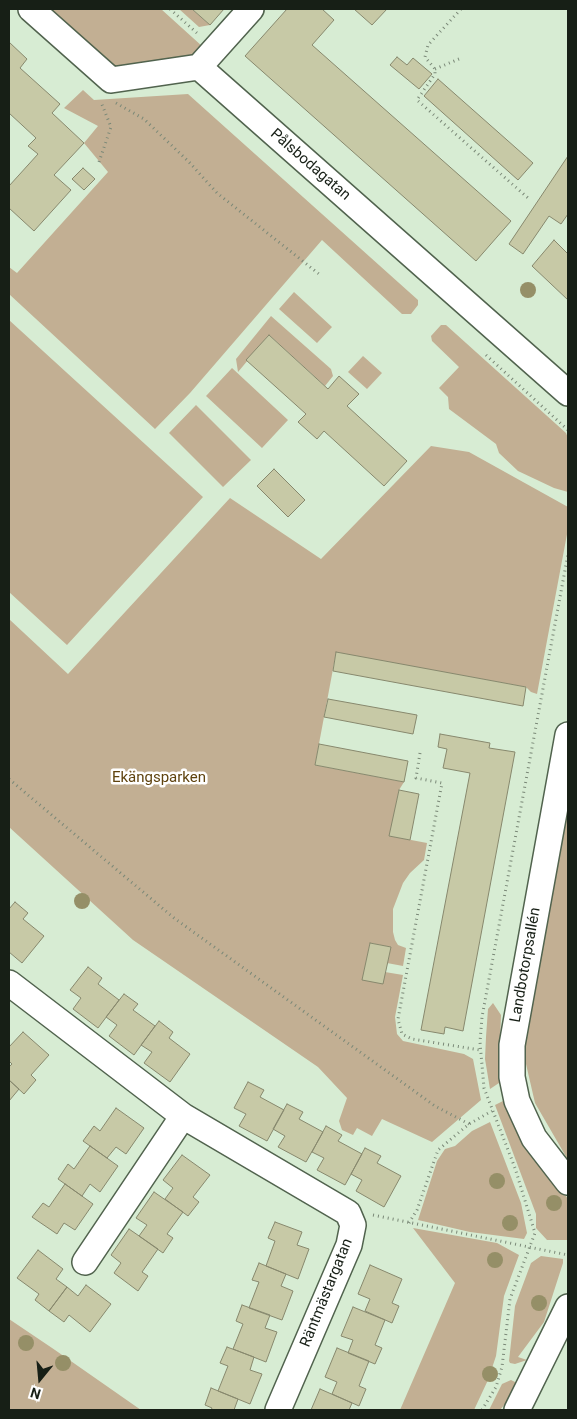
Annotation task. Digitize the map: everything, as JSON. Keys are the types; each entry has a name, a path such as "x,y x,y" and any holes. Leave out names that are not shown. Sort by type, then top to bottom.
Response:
{"street":[{"path":"31,9 111,80 199,67 251,9"},
{"name":"Pålsbodagatan","path":"199,67 568,393"},
{"name":"Landbotorpsallén","path":"568,735 516,1018 512,1053 512,1078 518,1101 534,1138 568,1182"},
{"path":"13,996 183,1116 348,1213"},
{"path":"85,1262 183,1116"},
{"name":"Räntmästargatan","path":"278,1410 349,1245 353,1225 348,1213"},
{"path":"517,1410 568,1307"}],"path":[{"path":"461,9 424,53 435,69 433,78 417,100 419,104 528,198"},
{"path":"435,69 460,59"},
{"path":"99,162 112,127 98,97 106,99"},
{"path":"113,101 144,119 189,162 217,193 319,274"},
{"path":"479,349 568,429"},
{"path":"420,753 416,778 442,783 398,1019 402,1034 412,1040 480,1050"},
{"path":"9,779 174,918 435,1106 469,1124"},
{"path":"409,1223 417,1210 438,1150 469,1124 492,1111"},
{"path":"348,1213 409,1223 568,1255"}],"green space":[{"path":"49,9 161,9 203,47 191,59 124,69 112,65"},
{"path":"179,9 192,9 210,25 199,27"},
{"path":"83,90 94,100 188,94 418,300 418,305 411,314 402,314 322,240 190,393 155,429 9,294 9,267 17,273 108,172 84,143 98,126 64,108"},
{"path":"294,292 332,327 317,343 279,309"},
{"path":"271,316 331,369 333,376 325,386 269,335 238,372 236,359"},
{"path":"9,320 203,497 67,645 9,592"},
{"path":"441,325 446,325 566,433 568,438 568,492 554,488 518,471 499,453 496,444 449,409 448,397 439,388 459,367 432,341 431,336"},
{"path":"363,356 382,373 367,389 348,372"},
{"path":"232,368 288,420 262,448 206,396"},
{"path":"196,405 251,460 223,487 169,433"},
{"name":"Ekängsparken","path":"431,446 469,452 568,507 568,529 537,694 531,692 526,687 336,653 315,765 404,782 399,790 390,836 427,843 424,860 410,873 403,883 393,909 395,940 398,945 406,948 403,966 387,963 390,947 370,943 363,979 385,972 403,975 395,1017 397,1034 403,1041 464,1054 473,1059 481,1100 432,1142 382,1119 372,1136 357,1128 353,1135 342,1130 339,1121 347,1098 318,1067 133,940 9,827 9,619 68,674 230,498 321,559"},
{"path":"568,792 568,1160 535,1103 526,1064 525,1032"},
{"path":"493,1003 501,1015 499,1070 502,1081 490,1089 485,1059 488,1009"},
{"path":"505,1100 511,1118 568,1199 568,1240 547,1240 536,1228 536,1214 495,1105"},
{"path":"490,1122 521,1203 527,1233 524,1239 470,1232 418,1220 437,1161 445,1149 455,1146 472,1131"},
{"path":"413,1228 497,1243 519,1255 504,1296 496,1356 488,1380 474,1410 400,1410 455,1283"},
{"path":"541,1256 563,1259 563,1263 544,1322 518,1357 527,1360 515,1364 510,1363 515,1306 531,1263"},
{"path":"9,1319 55,1350 141,1410 9,1410"},
{"path":"511,1380 521,1385 500,1410 489,1410 502,1384"}],"building":[{"path":"192,9 224,9 210,25"},
{"path":"287,9 322,9 334,20 312,45 511,221 476,261 245,56"},
{"path":"354,9 387,9 372,25"},
{"path":"9,42 27,59 20,68 60,104 52,113 84,143 54,175 71,190 34,231 9,208 9,186 38,154 28,146 36,138 9,113"},
{"path":"397,57 407,65 413,58 432,74 419,89 390,65"},
{"path":"438,79 533,163 518,180 424,96"},
{"path":"568,156 568,214 561,224 549,216 523,254 509,244"},
{"path":"83,168 95,179 84,190 72,179"},
{"path":"554,240 568,254 568,300 532,266"},
{"path":"269,335 328,389 339,376 359,394 347,406 407,461 384,486 324,431 317,439 298,422 306,414 246,360"},
{"path":"274,469 305,500 288,517 257,486"},
{"path":"336,652 526,687 523,706 333,671"},
{"path":"328,699 417,715 413,734 324,717"},
{"path":"440,734 490,743 489,748 515,752 463,1031 445,1027 444,1034 421,1030 470,773 443,768 447,749 438,747"},
{"path":"319,744 408,761 404,782 315,765"},
{"path":"399,790 419,794 410,840 389,836"},
{"path":"15,902 28,913 23,919 44,936 22,963 9,952 9,909"},
{"path":"370,943 391,947 383,984 362,980"},
{"path":"88,967 102,978 98,984 119,1000 98,1028 73,1009 81,998 70,990"},
{"path":"124,994 138,1004 133,1010 155,1026 134,1055 109,1036 117,1025 106,1017"},
{"path":"159,1021 173,1032 169,1038 190,1054 170,1082 144,1063 152,1052 141,1045"},
{"path":"23,1032 49,1055 31,1075 36,1080 24,1094 9,1080 9,1067 12,1064 9,1061 9,1047"},
{"path":"9,1080 19,1089 9,1101"},
{"path":"248,1082 264,1090 260,1097 284,1110 267,1141 239,1126 246,1114 234,1108"},
{"path":"287,1104 303,1112 299,1119 323,1132 306,1162 278,1147 285,1136 273,1129"},
{"path":"116,1108 144,1128 126,1154 116,1147 107,1158 83,1141 94,1126 100,1131"},
{"path":"326,1126 342,1135 338,1141 362,1154 345,1185 317,1170 324,1158 312,1152"},
{"path":"90,1146 118,1166 100,1192 90,1184 82,1196 58,1179 68,1164 74,1169"},
{"path":"365,1148 381,1156 377,1163 401,1176 384,1207 356,1191 362,1180 351,1174"},
{"path":"182,1155 210,1175 193,1197 199,1202 188,1216 165,1199 173,1188 163,1180"},
{"path":"65,1184 93,1204 75,1230 64,1223 57,1234 32,1217 43,1203 49,1207"},
{"path":"154,1192 183,1212 167,1234 173,1238 163,1253 139,1236 147,1225 136,1218"},
{"path":"275,1222 302,1232 297,1245 309,1249 298,1279 266,1266 275,1241 268,1238"},
{"path":"129,1229 158,1249 142,1272 148,1276 138,1291 114,1273 121,1263 111,1255"},
{"path":"38,1250 63,1269 56,1279 67,1287 49,1311 35,1300 39,1294 17,1278"},
{"path":"259,1263 286,1274 281,1286 293,1291 282,1320 249,1308 259,1282 252,1280"},
{"path":"370,1265 402,1279 392,1303 399,1306 392,1323 365,1311 370,1299 358,1294"},
{"path":"86,1285 111,1304 90,1332 69,1315 64,1322 49,1311 67,1287 78,1296"},
{"path":"242,1305 270,1315 265,1328 277,1332 266,1362 233,1349 243,1324 236,1321"},
{"path":"353,1307 385,1320 375,1345 382,1348 375,1364 348,1353 353,1340 341,1336"},
{"path":"227,1347 254,1357 250,1370 262,1374 250,1404 218,1391 228,1366 220,1363"},
{"path":"337,1348 369,1361 359,1386 366,1389 359,1406 332,1394 337,1382 325,1377"},
{"path":"211,1388 238,1399 234,1410 211,1410 212,1408 205,1405"},
{"path":"320,1389 352,1403 349,1410 311,1410"}]}
